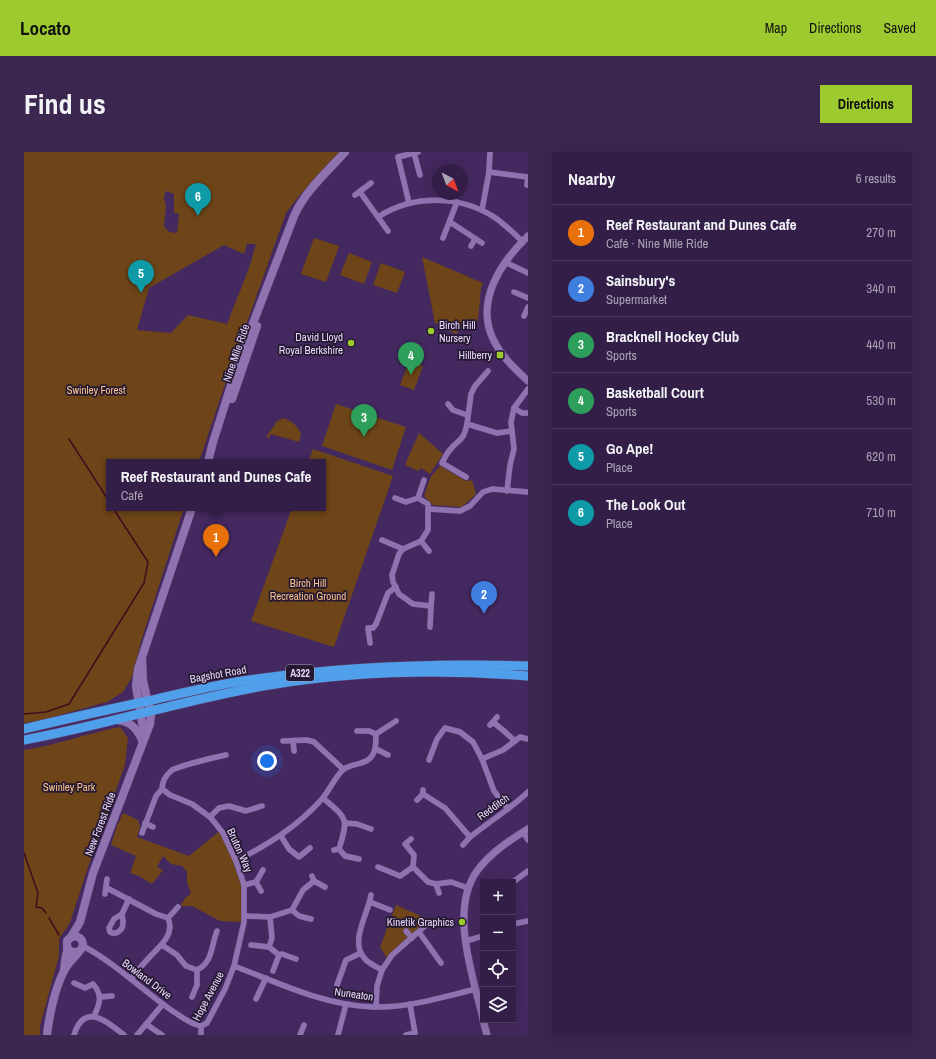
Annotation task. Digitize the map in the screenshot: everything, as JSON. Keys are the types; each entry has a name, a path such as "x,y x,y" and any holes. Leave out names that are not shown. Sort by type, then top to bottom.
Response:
{"highway":[{"name":"A322","path":"420,669 528,666"},
{"name":"Bagshot Road","path":"24,740 116,720 144,708 240,682 346,669 420,669"},
{"name":"Bagshot Road","path":"24,729 289,682 420,669"},
{"name":"A322","path":"420,669 528,676"}],"main road":[{"name":"Nine Mile Ride","path":"209,458 217,443 276,273 279,257 294,216 300,204 309,192 345,152"},
{"path":"144,708 136,686 136,676 164,588 191,511"},
{"name":"New Forest Ride","path":"71,937 80,922 93,873 150,724 144,708"},
{"path":"116,720 132,724 139,733 142,743"},
{"name":"New Forest Ride","path":"80,946 83,911"},
{"path":"47,1035 55,996 64,971 68,950 66,943 71,937 77,936 80,946 64,971"},
{"path":"68,950 72,952 80,946"}],"street":[{"path":"482,210 489,172 490,152"},
{"path":"409,203 398,157 416,153 420,175"},
{"path":"489,172 528,176 527,185"},
{"path":"371,183 357,193 388,231"},
{"path":"378,217 386,212 409,203 434,200 457,202 482,210 496,218 508,227 522,242"},
{"path":"443,238 457,202"},
{"path":"450,222 482,243"},
{"path":"528,236 505,262 499,272 490,291 487,309 488,325 496,344 514,368 528,382"},
{"path":"471,246 475,239"},
{"path":"505,262 528,273"},
{"path":"514,292 528,298"},
{"path":"524,316 528,307"},
{"path":"466,477 442,463 449,451 462,440 467,424 471,394 475,386 488,371"},
{"path":"507,490 510,465 514,449 511,422 514,408 528,389"},
{"path":"448,404 453,410 467,416"},
{"path":"514,408 522,413 528,413"},
{"path":"467,424 497,433 512,431"},
{"path":"418,498 424,480"},
{"path":"429,509 460,511 470,506 483,492 492,489 528,492"},
{"path":"395,498 406,502 418,498 428,504 428,530 421,540 403,549 399,554 392,575 393,582 399,594 413,604 431,606"},
{"path":"382,540 403,549"},
{"path":"421,540 430,551"},
{"path":"370,643 368,628 373,628 376,624 388,593 396,587"},
{"path":"430,627 432,594"},
{"path":"376,734 396,721"},
{"path":"493,721 515,741"},
{"path":"429,760 438,739 445,728 460,732 473,742 482,759 494,791 508,809"},
{"path":"357,731 369,731 376,734"},
{"path":"236,861 281,836 323,798 344,769 363,763 372,756 376,749 376,734"},
{"path":"482,759 503,750 520,737 528,739"},
{"path":"284,741 307,740 314,742 344,769"},
{"path":"293,741 294,751"},
{"path":"376,749 388,755"},
{"path":"142,833 156,796 162,789 164,778 173,769 226,755"},
{"name":"Bruton Way","path":"162,789 170,795 192,804 210,817 223,833 236,861 244,885 245,916 234,966"},
{"path":"417,800 423,792 445,808 470,837"},
{"name":"Redditch","path":"463,845 470,837 528,792"},
{"path":"323,798 342,814 345,823 345,831 337,850 345,856 359,860"},
{"path":"210,817 219,808 229,806 246,811 262,806"},
{"path":"345,823 356,824 371,829"},
{"path":"145,824 153,827"},
{"path":"480,1006 464,925 464,908 468,888 477,871 489,858 525,830 528,840"},
{"path":"281,836 289,849 299,857 310,848"},
{"path":"411,839 405,844 414,855 413,867 428,882 436,884 451,882 468,888"},
{"path":"378,867 400,876 413,867"},
{"name":"Bruton Way","path":"244,885 256,882 263,870"},
{"path":"516,880 528,872"},
{"path":"245,916 270,917 292,910 302,890 313,878 325,887"},
{"path":"107,879 106,891 129,899 156,914 168,918"},
{"name":"Bruton Way","path":"256,882 261,892"},
{"path":"436,884 439,894"},
{"path":"371,895 360,932 358,945 366,961 382,970"},
{"path":"122,914 129,899"},
{"path":"370,902 390,910"},
{"path":"168,918 178,907"},
{"path":"292,910 299,916 311,919"},
{"path":"269,947 272,938 270,917"},
{"path":"131,979 147,959 162,945 170,928 168,918"},
{"path":"516,923 528,921"},
{"path":"376,1007 377,986 382,970 392,954 425,926"},
{"path":"197,970 209,959 218,931"},
{"path":"406,931 412,938"},
{"path":"419,932 438,961"},
{"path":"466,941 480,937"},
{"path":"162,945 176,955 186,966 197,970"},
{"path":"251,945 269,947 278,955 282,954 296,959"},
{"name":"Bowland Drive","path":"80,946 107,961 163,1004 196,1026 201,1026"},
{"path":"337,985 346,960 361,953"},
{"path":"273,972 278,955"},
{"name":"Nuneaton","path":"234,966 303,992 346,1004 376,1007 410,1004 476,989"},
{"name":"Hope Avenue","path":"201,1035 201,1026 207,1023 225,989 234,966"},
{"path":"192,997 197,985 197,970"},
{"path":"256,999 266,978"},
{"path":"74,982 85,988 93,984 98,990 100,1005 94,1016"},
{"path":"100,997 112,996"},
{"path":"137,1035 163,1004"},
{"path":"338,1035 346,1004"},
{"path":"406,1035 417,1034 410,1004"},
{"path":"74,1035 80,1022 87,1017 94,1016 111,1024 124,1035"},
{"path":"484,1023 487,1035"},
{"path":"146,1024 162,1035"},
{"path":"300,1035 304,1024"}],"green space":[{"name":"Swinley Forest","path":"24,152 339,152 299,196 286,213 200,459 106,459 106,511 183,511 142,638 132,677 123,692 107,702 34,722 24,723","holes":["166,191 174,194 174,213 179,214 177,233 169,232 164,226 166,207 164,197","247,244 256,244 249,268 227,324 188,315 171,333 137,330 149,288 224,245 244,254"]},
{"path":"314,238 339,246 326,282 301,274"},
{"path":"349,253 372,262 364,284 340,275"},
{"path":"422,257 483,283 481,288 478,321 467,321 456,334 435,323"},
{"path":"381,263 405,272 397,293 373,285"},
{"path":"410,359 423,366 414,390 400,385"},
{"path":"336,404 406,427 392,470 322,446"},
{"path":"283,418 292,422 298,428 301,434 299,442 271,434 269,438 266,437 276,422"},
{"path":"419,433 443,454 430,474 421,468 418,471 405,465"},
{"name":"Birch Hill Recreation Ground","path":"313,449 393,476 334,647 251,621 291,511 326,511 326,459 309,459"},
{"path":"440,466 466,481 472,480 476,494 462,507 433,505 424,496 431,476"},
{"name":"Swinley Park","path":"120,727 128,738 125,765 86,873 70,923 59,939 59,956 40,1026 40,1035 24,1035 24,750"},
{"path":"123,813 138,820 140,827 137,837 189,856 221,830 244,885 244,922 220,921 192,906 180,906 186,897 191,894 187,882 187,872 182,866 171,864 163,856 157,867 163,870 152,884 139,876 130,873 136,856 111,845"},
{"path":"396,905 430,920 392,955 386,957 380,947"}],"waterway":[{"path":"69,439 106,496"},
{"path":"24,714 46,712 69,704 144,583 148,562 115,511"},
{"path":"24,853 38,893 36,907 42,908 46,913"},
{"path":"49,918 59,935"}],"place":[{"name":"The Look Out","path":"198,216"},
{"name":"Go Ape!","path":"141,293"},
{"name":"Birch Hill Nursery","path":"431,331"},
{"name":"David Lloyd Royal Berkshire","path":"351,343"},
{"name":"Hillberry","path":"500,355"},
{"name":"Basketball Court","path":"411,375"},
{"name":"Bracknell Hockey Club","path":"364,437"},
{"name":"Reef Restaurant and Dunes Cafe","path":"216,557"},
{"name":"Sainsbury's","path":"484,614"},
{"name":"Kinetik Graphics","path":"462,922"}]}
